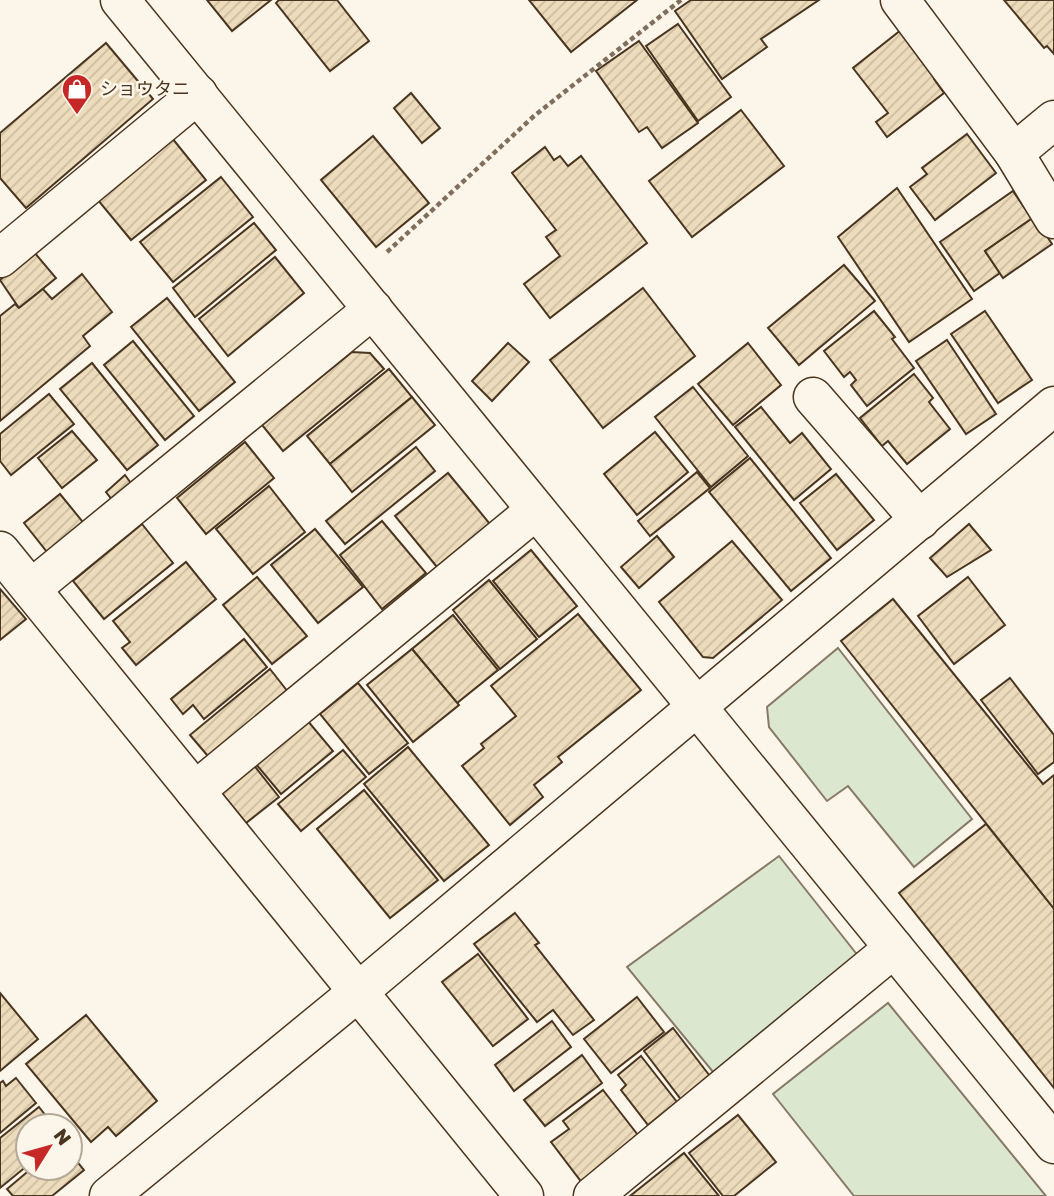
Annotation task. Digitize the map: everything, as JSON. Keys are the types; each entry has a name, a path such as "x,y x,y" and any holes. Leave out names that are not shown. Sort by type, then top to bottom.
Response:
{"street":[{"path":"120,0 1054,1144"},
{"path":"900,0 1014,153 1054,219"},
{"path":"0,258 198,94"},
{"path":"1014,153 1054,120"},
{"path":"30,589 363,296"},
{"path":"813,397 920,520"},
{"path":"109,1196 358,992 1054,406"},
{"path":"195,791 536,510"},
{"path":"0,551 524,1196"},
{"path":"593,1196 894,948"}],"path":[{"path":"363,296 534,116 681,0"}],"green space":[{"path":"838,648 972,819 914,867 848,786 827,801 769,727 767,707"},
{"path":"779,856 859,957 718,1078 627,967"},
{"path":"888,1003 1046,1196 854,1196 773,1094"}],"building":[{"path":"207,0 271,0 232,31"},
{"path":"279,0 337,0 369,41 330,71 276,3"},
{"path":"529,0 637,0 571,52"},
{"path":"691,0 819,0 761,39 767,47 722,79 675,11"},
{"path":"1004,0 1054,0 1054,54 1047,46 1044,48"},
{"path":"678,24 731,97 698,121 646,46"},
{"path":"901,30 937,77 934,79 944,93 887,137 876,122 888,113 853,68"},
{"path":"639,41 698,123 662,148 647,127 639,132 596,71"},
{"name":"ショウタニ","path":"106,43 153,99 26,208 0,178 0,133"},
{"path":"411,93 440,128 422,143 394,108"},
{"path":"741,110 784,166 692,237 649,181"},
{"path":"967,134 996,173 935,220 910,187 927,174 922,168"},
{"path":"373,136 429,203 376,247 321,180"},
{"path":"172,138 206,180 131,240 97,199"},
{"path":"545,147 554,160 560,156 568,166 581,156 647,243 550,318 524,284 560,256 546,237 556,230 512,173"},
{"path":"221,177 253,217 173,282 140,242"},
{"path":"897,188 972,299 909,342 838,237"},
{"path":"1013,191 1032,219 985,251 1000,273 974,291 940,242"},
{"path":"1034,217 1052,244 1003,278 985,251"},
{"path":"254,223 276,250 195,317 173,288"},
{"path":"34,252 56,278 19,308 0,280"},
{"path":"275,257 304,293 228,356 199,319"},
{"path":"844,265 875,301 799,365 768,328"},
{"path":"82,274 112,312 83,336 90,346 0,421 0,316 15,304 19,308 43,289 52,299"},
{"path":"643,288 695,356 603,428 550,360"},
{"path":"167,298 235,382 199,411 131,327"},
{"path":"874,311 895,337 892,339 914,368 867,406 851,385 856,380 850,372 844,377 824,351"},
{"path":"985,311 1032,380 998,403 951,334"},
{"path":"947,340 996,414 966,434 916,361"},
{"path":"133,341 194,416 165,440 104,365"},
{"path":"508,343 529,362 492,401 472,381"},
{"path":"748,343 781,385 733,425 698,384"},
{"path":"352,352 370,353 384,369 283,451 262,425"},
{"path":"92,363 158,445 127,470 60,389"},
{"path":"389,369 412,397 330,464 307,436"},
{"path":"914,374 933,398 929,402 950,429 907,464 888,441 882,446 860,418"},
{"path":"693,387 748,456 711,487 655,417"},
{"path":"49,394 74,424 11,475 0,461 0,434"},
{"path":"412,397 435,425 352,492 330,464"},
{"path":"761,407 790,443 802,433 831,469 794,500 735,427"},
{"path":"72,431 97,460 62,488 38,458"},
{"path":"655,432 688,472 637,515 604,474"},
{"path":"245,442 274,478 206,534 177,498"},
{"path":"416,447 435,471 345,544 326,521"},
{"path":"750,458 831,558 791,591 709,492"},
{"path":"697,472 710,488 650,536 638,521"},
{"path":"448,473 490,524 437,567 395,516"},
{"path":"836,474 874,520 837,550 800,503"},
{"path":"125,475 136,490 117,506 106,492"},
{"path":"269,486 305,532 253,574 216,529"},
{"path":"60,494 87,527 51,557 24,523"},
{"path":"382,521 426,573 382,609 340,555"},
{"path":"142,524 173,563 104,619 73,581"},
{"path":"969,524 991,550 947,577 930,558"},
{"path":"315,529 363,587 318,623 271,565"},
{"path":"657,536 674,557 639,588 621,567"},
{"path":"732,541 782,600 713,658 703,657 659,602"},
{"path":"531,550 577,606 539,637 493,581"},
{"path":"186,562 216,599 136,665 122,648 130,642 113,621"},
{"path":"257,577 307,636 272,664 223,605"},
{"path":"968,577 1005,625 954,664 918,616"},
{"path":"489,580 537,639 500,669 453,610"},
{"path":"0,589 26,619 0,640"},
{"path":"893,599 1043,784 1054,775 1054,909 841,641"},
{"path":"578,614 641,690 558,757 562,762 534,785 543,797 510,825 462,766 484,748 481,744 516,716 491,686"},
{"path":"453,615 498,670 457,703 412,649"},
{"path":"244,639 267,667 204,719 193,705 183,714 171,699"},
{"path":"412,649 459,705 413,742 367,685"},
{"path":"270,669 292,697 213,762 190,735"},
{"path":"1010,678 1054,735 1054,762 1038,774 981,700"},
{"path":"358,683 408,743 369,774 320,714"},
{"path":"307,720 333,751 281,794 255,763"},
{"path":"408,747 489,845 444,881 364,784"},
{"path":"343,750 366,777 301,831 278,804"},
{"path":"253,764 279,797 246,823 220,791"},
{"path":"364,790 438,880 390,918 317,829"},
{"path":"986,824 1054,909 1054,1088 899,893"},
{"path":"515,913 539,943 535,945 594,1020 573,1035 553,1010 537,1022 474,944"},
{"path":"478,954 528,1019 493,1046 442,982"},
{"path":"0,993 38,1039 0,1071"},
{"path":"637,997 664,1032 611,1073 584,1039"},
{"path":"86,1015 157,1101 116,1136 108,1127 91,1142 84,1134 84,1112 66,1112 26,1064"},
{"path":"552,1021 571,1047 514,1091 495,1065"},
{"path":"673,1028 716,1084 686,1106 644,1051"},
{"path":"582,1055 602,1083 545,1126 524,1100"},
{"path":"641,1056 677,1102 648,1125 621,1090 626,1085 618,1075"},
{"path":"16,1078 36,1103 25,1112 14,1112 14,1121 0,1133 0,1083 3,1081 6,1086"},
{"path":"603,1090 641,1139 583,1184 551,1142 569,1129 563,1121"},
{"path":"738,1115 776,1162 734,1196 723,1196 689,1153"},
{"path":"14,1127 14,1176 0,1188 0,1138"},
{"path":"684,1153 719,1196 630,1196"},
{"path":"15,1182 69,1182 52,1196 13,1196 7,1189"}],"place":[{"name":"ショウタニ","path":"77,116"}]}
